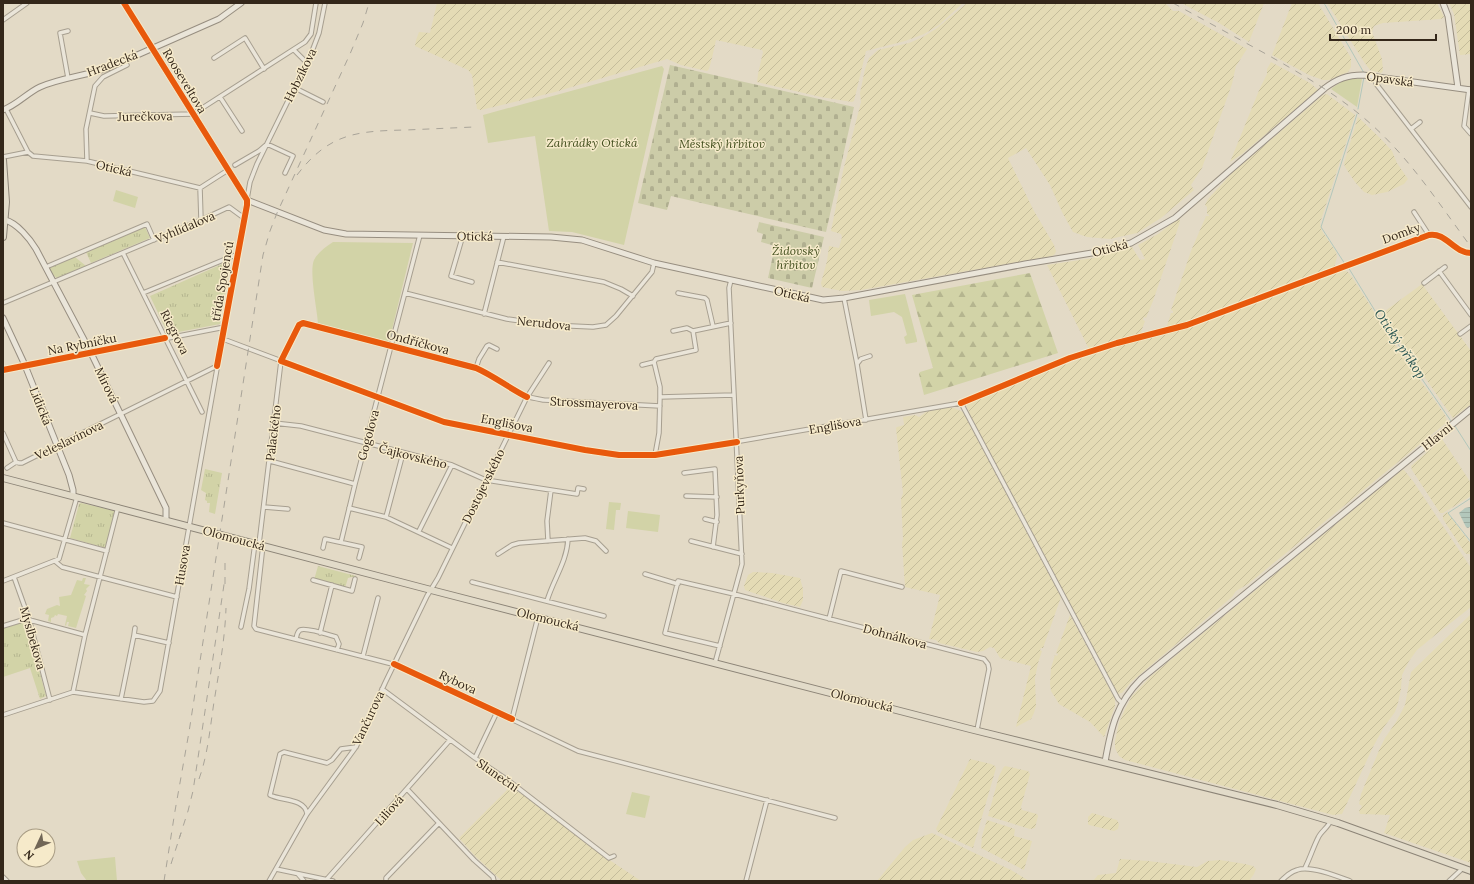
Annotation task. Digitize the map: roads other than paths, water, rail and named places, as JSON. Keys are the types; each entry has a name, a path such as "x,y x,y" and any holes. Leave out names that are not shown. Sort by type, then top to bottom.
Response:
{"main road":[{"path":"3,160 6,194 3,237"},
{"name":"Olomoucká","path":"3,478 430,590 1331,820 1471,871"}],"street":[{"path":"3,20 27,3"},
{"name":"Rooseveltova","path":"124,3 228,170"},
{"name":"Hradecká","path":"5,109 34,90 55,81 103,70 219,19 241,3"},
{"path":"193,114 307,41 311,34 316,3"},
{"name":"Hobzíkova","path":"247,200 253,173 315,45 325,3"},
{"path":"1443,3 1448,16 1458,88"},
{"path":"68,31 60,33 68,78"},
{"path":"214,58 245,38 264,69"},
{"path":"307,41 315,45"},
{"path":"294,50 307,63"},
{"path":"87,161 86,129 97,83 103,77 127,65"},
{"name":"Opavská","path":"1325,88 1346,76 1367,76 1470,89"},
{"path":"1367,76 1377,86 1471,207"},
{"path":"295,88 322,102"},
{"name":"Otická","path":"247,200 334,233 551,237 576,239 591,242 654,263 818,300 831,300 1098,252 1136,241 1175,218 1325,88"},
{"path":"1470,89 1464,126 1471,134"},
{"path":"220,97 242,131"},
{"path":"3,160 28,152 5,109"},
{"name":"Jurečkova","path":"90,113 104,116 193,114"},
{"path":"1411,129 1420,122"},
{"path":"267,144 293,156 285,173"},
{"name":"Hobzíkova","path":"235,165 259,151 267,144"},
{"name":"Otická","path":"28,152 34,156 87,161 200,188"},
{"path":"201,220 200,188 228,170 247,200"},
{"name":"třída Spojenců","path":"207,423 247,200"},
{"name":"Vyhlídalova","path":"3,303 201,220 228,207 244,218"},
{"name":"Domky","path":"1414,212 1429,235"},
{"name":"Mírová","path":"5,220 12,223 32,243 54,281 92,353 166,508 166,520"},
{"path":"46,267 147,224 154,240"},
{"name":"Domky","path":"1336,269 1435,234 1460,250 1471,253"},
{"name":"Gogolova","path":"341,542 420,235"},
{"path":"463,235 452,276 472,282"},
{"path":"484,314 504,236"},
{"name":"Riegrova","path":"123,253 202,412"},
{"path":"143,293 238,254"},
{"path":"497,262 598,281 621,289 633,296"},
{"name":"Nerudova","path":"405,293 508,320 550,325 593,327 606,325 616,316 652,272 654,263"},
{"path":"1424,283 1445,267"},
{"path":"1439,271 1471,315"},
{"name":"Purkyňova","path":"715,662 742,564 729,288 731,280"},
{"path":"678,293 704,298 707,300 713,326"},
{"path":"844,298 866,420"},
{"name":"Lidická","path":"3,318 25,366 70,476 75,496"},
{"name":"Ondříčkova","path":"299,325 303,323 476,368 489,374 527,397"},
{"path":"673,331 687,328 693,331 731,323"},
{"name":"Palackého","path":"259,544 281,361 299,325"},
{"path":"1460,334 1471,326"},
{"name":"Na Rybníčku","path":"3,370 225,327"},
{"path":"642,365 654,362 656,359 696,350 693,331"},
{"name":"Englišova","path":"223,339 444,422 605,454 629,456 655,455 961,403 1118,699 1122,703"},
{"path":"476,368 479,359 487,346 489,345 497,349"},
{"path":"856,364 861,359 870,356"},
{"path":"654,362 660,387 660,406 655,455"},
{"name":"Dostojevského","path":"430,590 438,578 527,397 549,363"},
{"name":"Veleslavínova","path":"7,468 16,462 21,463 57,446 188,382 217,366"},
{"path":"660,397 734,395"},
{"name":"Strossmayerova","path":"527,397 544,400 660,406"},
{"name":"Hlavní","path":"1106,762 1112,726 1122,703 1132,688 1471,409"},
{"name":"Husova","path":"120,700 149,702 156,698 160,691 207,423"},
{"name":"Čajkovského","path":"274,423 301,426 452,465 486,480 577,494 578,488 584,489"},
{"path":"3,433 16,462"},
{"path":"386,517 403,453"},
{"path":"270,461 355,484"},
{"path":"419,531 452,465"},
{"path":"684,473 715,469 717,522 714,547"},
{"path":"548,540 547,521 551,490"},
{"path":"3,581 56,562 61,558 75,496"},
{"path":"686,496 717,497"},
{"path":"73,692 85,635 118,507"},
{"path":"264,507 288,509"},
{"path":"349,508 386,517 419,531 452,548"},
{"path":"705,519 717,522"},
{"path":"3,523 107,551"},
{"path":"498,554 512,545 519,543 585,538 592,539 606,551"},
{"path":"323,548 325,539 362,547 359,558"},
{"path":"547,601 559,574 567,548 568,539"},
{"path":"691,541 742,554"},
{"path":"241,627 259,544"},
{"name":"Rybova","path":"259,544 254,626 256,629 394,664 578,751 835,818"},
{"path":"56,562 62,567 100,578 177,597"},
{"path":"829,619 841,571 902,587"},
{"path":"645,574 678,584"},
{"name":"Myslbekova","path":"14,577 28,619 50,700"},
{"path":"313,580 352,591 355,579"},
{"path":"720,646 665,633 678,581 734,594"},
{"path":"472,582 604,616"},
{"path":"320,633 332,585"},
{"name":"Vančurova","path":"269,881 307,814 356,747 382,689 430,590"},
{"name":"Dohnálkova","path":"734,594 986,660 989,669 977,730"},
{"path":"363,656 378,598"},
{"path":"512,720 538,617"},
{"path":"3,626 28,619 85,635"},
{"path":"3,715 73,692 120,700 135,628"},
{"path":"296,639 298,632 305,629 336,637 339,644 337,650"},
{"path":"134,635 168,643"},
{"name":"Sluneční","path":"382,689 450,740 509,781 610,858 614,856"},
{"path":"475,758 497,712"},
{"name":"Liliová","path":"327,879 450,740"},
{"path":"307,814 305,807 300,803 270,795 280,754 284,752 327,762 332,760 341,750 356,747"},
{"path":"407,789 474,860 493,877 494,881"},
{"path":"746,881 767,800"},
{"path":"1305,868 1313,853 1318,837 1328,827 1331,820"},
{"path":"386,881 386,878 439,822"},
{"path":"1281,881 1292,872 1305,868 1337,879 1350,881"},
{"path":"1449,881 1463,868"},
{"path":"276,869 333,881"},
{"path":"298,874 304,881"},
{"path":"3,877 7,881"}],"waterway":[{"name":"Otický příkop","path":"1324,3 1364,73"},
{"name":"Otický příkop","path":"1358,109 1364,77"},
{"name":"Otický příkop","path":"1345,264 1321,227 1357,114"},
{"name":"Otický příkop","path":"1348,267 1377,314 1451,421"},
{"name":"Otický příkop","path":"1455,426 1471,451"},
{"name":"Otický příkop","path":"1471,498 1448,513 1471,542"}],"railway":[{"path":"164,881 189,732 263,255 277,213 350,54 363,23 369,3"},
{"path":"1173,3 1321,86 1360,114 1400,153 1471,247"},
{"path":"297,175 321,150 345,137 389,130 474,127"},
{"path":"225,560 225,584"},
{"path":"179,839 193,791 225,578"},
{"path":"199,779 205,760 223,643 226,608"},
{"path":"171,864 181,833"}],"park label":[{"name":"Zahrádky Otická","path":"592,142"},
{"name":"Městský hřbitov","path":"722,143"},
{"name":"Židovský hřbitov","path":"796,257"}]}
